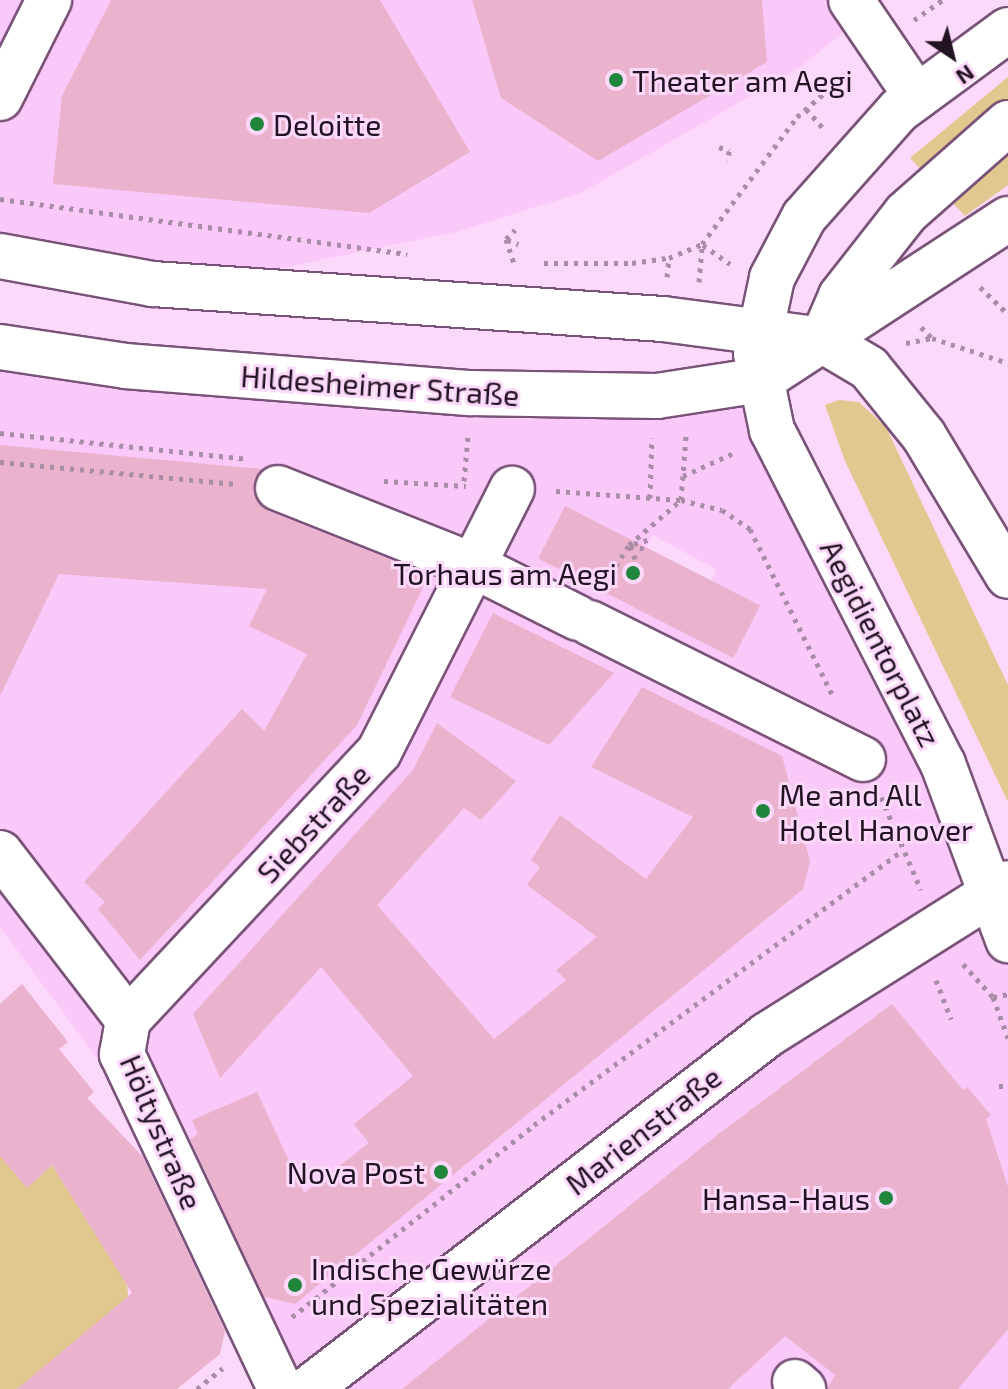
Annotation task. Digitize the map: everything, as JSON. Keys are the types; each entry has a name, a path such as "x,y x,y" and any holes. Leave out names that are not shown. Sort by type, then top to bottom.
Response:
{"main road":[{"path":"0,98 49,0"},
{"path":"851,0 878,46 917,97"},
{"name":"Aegidientorplatz","path":"997,37 917,97 804,217 772,278 758,329 761,380 772,430 943,764 1000,887 1008,940"},
{"path":"822,340 841,296 906,213 1008,123"},
{"path":"761,380 1008,219"},
{"path":"0,256 153,284 758,329 822,340 869,368 924,436 1008,576"},
{"path":"758,329 841,296"},
{"name":"Hildesheimer Straße","path":"0,347 125,366 615,400 761,380"},
{"path":"264,474 466,582 584,621 863,759"},
{"name":"Siebstraße","path":"128,1020 379,752 410,698 512,489"},
{"name":"Höltystraße","path":"0,853 128,1020 122,1054 255,1342 280,1389"},
{"name":"Marienstraße","path":"308,1389 767,1035 1000,887"}],"path":[{"path":"499,262 632,263 669,258 702,244 797,117 878,46"},
{"path":"719,147 729,151 728,161"},
{"path":"0,199 424,255"},
{"path":"506,239 515,230"},
{"path":"506,239 514,263"},
{"path":"506,239 518,244"},
{"path":"699,280 702,244"},
{"path":"932,338 1008,363"},
{"path":"0,433 264,474"},
{"path":"650,498 651,450"},
{"path":"629,545 681,500 684,456"},
{"path":"683,477 721,461"},
{"path":"0,462 264,474"},
{"path":"197,1389 901,851 863,759 750,529 722,510 681,500 369,480"},
{"path":"629,545 650,539"},
{"path":"629,545 645,549"},
{"path":"629,545 637,563"},
{"path":"934,975 951,1019"},
{"path":"1008,994 993,997 1008,1038"},
{"path":"999,1086 1008,1086"}],"shaded area":[{"path":"0,0 884,0 796,70 581,193 456,232 199,285 0,256"},
{"path":"1008,77 1008,185 965,216 910,158"},
{"path":"0,349 759,385 1008,946 1008,1389 281,1389 107,1072 0,927","holes":["653,535 717,570 696,607 637,563"]},
{"path":"839,400 859,402 886,427 1008,685 1008,802 845,461 825,405"},
{"path":"0,1156 27,1188 52,1165 127,1284 130,1316 17,1389 0,1389"}],"building":[{"name":"Deloitte","path":"111,0 380,0 470,152 369,213 53,184 62,96"},
{"name":"Theater am Aegi","path":"472,0 762,0 767,62 598,161 501,98"},
{"path":"0,445 262,469 253,492 268,511 429,575 357,725 140,960 98,909 105,902 84,882 242,709 264,731 307,654 249,626 267,589 59,574 0,696"},
{"name":"Torhaus am Aegi","path":"565,506 760,605 733,658 538,559"},
{"path":"493,613 614,673 549,745 450,697"},
{"path":"642,687 782,756 810,861 803,889 295,1304 264,1297 190,1139 198,1134 192,1120 257,1092 304,1193 369,1143 354,1124 413,1076 321,967 220,1078 193,1014 413,770 437,723 516,781 481,820 464,808 377,905 494,1039 566,980 556,970 597,937 527,885 540,867 531,860 560,815 646,879 693,817 591,767"},
{"path":"22,984 68,1042 59,1049 94,1092 87,1098 143,1157 225,1331 220,1354 177,1389 17,1389 132,1293 52,1165 27,1188 0,1156 0,1004"},
{"path":"892,1004 963,1090 967,1087 991,1115 986,1119 1008,1187 1008,1329 958,1389 827,1389 835,1375 785,1336 728,1389 402,1389 716,1136"}],"place":[{"name":"Theater am Aegi","path":"616,80"},
{"name":"Deloitte","path":"257,124"},
{"name":"Torhaus am Aegi","path":"633,573"},
{"name":"Me and All Hotel Hanover","path":"763,811"},
{"name":"Nova Post","path":"441,1172"},
{"name":"Hansa-Haus","path":"886,1198"},
{"name":"Indische Gewürze und Spezialitäten","path":"295,1285"}]}
